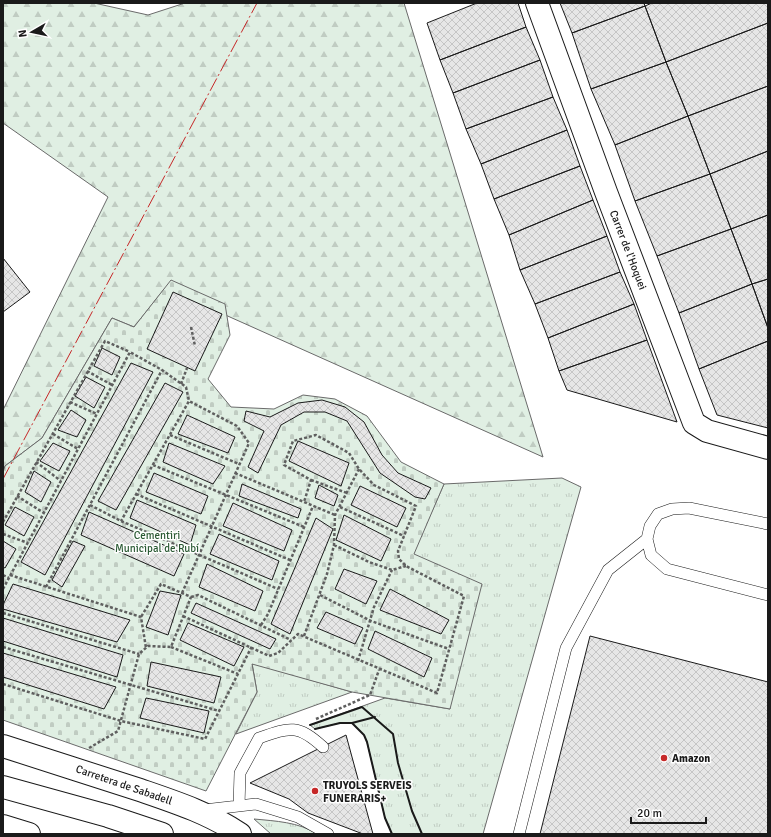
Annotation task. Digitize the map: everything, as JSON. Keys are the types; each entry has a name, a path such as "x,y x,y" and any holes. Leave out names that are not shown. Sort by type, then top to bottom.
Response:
{"street":[{"name":"Carrer de l'Hoquei","path":"537,3 603,185 694,423 707,431 768,448"},
{"name":"Carretera de Sabadell","path":"3,746 199,811 240,834"},
{"path":"3,787 108,816 162,834"},
{"path":"3,826 29,834"}],"lane":[{"path":"768,524 689,508 672,509 658,514 650,526 647,539 651,555 668,569 768,595"},
{"path":"519,834 566,648 608,570 647,539"},
{"path":"239,806 240,773 259,738 285,728 307,732 323,746"},
{"path":"199,811 256,804 298,816 328,834"}],"path":[{"path":"191,327 196,346"},
{"path":"3,522 105,341 130,352 162,370 186,387 189,401 121,521"},
{"path":"3,589 130,352"},
{"path":"181,384 187,368"},
{"path":"46,587 162,370"},
{"path":"87,371 112,384"},
{"path":"182,593 249,443 237,426 189,401"},
{"path":"70,402 97,414"},
{"path":"52,434 78,449"},
{"path":"170,435 239,464"},
{"path":"183,616 252,646 269,656 278,653 298,634 379,670 437,693 464,596 406,566 399,559 398,551 416,506 374,486 359,469 349,453 316,435 293,441 284,466 311,480 347,493"},
{"path":"36,462 61,481"},
{"path":"153,465 304,528"},
{"path":"304,636 320,595 334,545 335,515 359,469"},
{"path":"235,473 335,515"},
{"path":"304,502 311,480"},
{"path":"136,494 290,560"},
{"path":"17,496 44,513"},
{"path":"90,505 121,521 278,589"},
{"path":"261,625 313,506"},
{"path":"340,507 404,536"},
{"path":"3,534 28,543"},
{"path":"334,545 369,562 392,570 406,566"},
{"path":"358,660 374,607 392,570"},
{"path":"3,574 141,617"},
{"path":"146,648 141,617 161,584 191,597 198,595 291,640"},
{"path":"320,595 371,621 449,649"},
{"path":"171,647 191,597"},
{"path":"3,613 139,654"},
{"path":"85,750 118,730 139,654 148,646 171,647 238,674"},
{"path":"3,684 121,721 205,739 252,646"},
{"path":"3,647 130,686 219,711"},
{"path":"292,730 370,695 379,670"}],"green space":[{"path":"3,3 94,3 148,15 185,3 404,3 543,457 165,288 134,327 112,318 42,438 5,466 3,472 3,410 108,197 3,123"},
{"name":"Cementiri Municipal de Rubí","path":"171,280 225,304 230,335 208,379 231,407 274,409 303,395 335,399 367,416 401,462 444,484 414,554 482,584 450,709 352,692 252,664 257,692 206,791 3,720 3,472 5,466 42,438 112,318 134,327"},
{"path":"562,478 581,487 483,834 392,834 385,818 364,735 352,723 340,723 315,729 310,725 385,698 450,709 413,554 444,484"},
{"path":"252,663 352,692 236,734 257,692"},
{"path":"254,819 278,821 295,825 317,834 271,834"}],"building":[{"path":"477,3 518,3 526,27 440,60 427,23"},
{"path":"560,3 644,3 645,6 572,33"},
{"path":"652,3 768,3 768,23 666,62 645,6"},
{"path":"645,6 666,62 591,89 572,33"},
{"path":"768,23 768,86 688,116 666,62"},
{"path":"526,27 540,60 453,93 440,60"},
{"path":"540,60 553,97 466,129 453,93"},
{"path":"666,62 688,116 615,145 591,89"},
{"path":"768,86 768,151 710,174 688,116"},
{"path":"553,97 567,130 481,164 466,129"},
{"path":"688,116 710,174 635,201 615,145"},
{"path":"567,130 580,166 494,199 481,164"},
{"path":"768,151 768,215 731,229 710,174"},
{"path":"580,166 593,200 509,235 494,199"},
{"path":"710,174 731,229 657,256 635,201"},
{"path":"593,200 607,236 520,270 509,235"},
{"path":"768,215 768,279 752,284 731,229"},
{"path":"731,229 752,284 679,313 657,256"},
{"path":"607,236 620,272 535,304 520,270"},
{"path":"3,258 30,292 3,312"},
{"path":"620,272 634,304 548,338 535,304"},
{"path":"768,279 768,328 752,284"},
{"path":"752,284 768,328 768,341 699,369 679,313"},
{"path":"173,292 222,314 195,371 147,349"},
{"path":"634,304 647,340 559,371 548,338"},
{"path":"647,340 677,422 567,390 559,371"},
{"path":"768,341 768,428 717,415 699,369"},
{"path":"102,348 120,357 112,375 94,366"},
{"path":"131,363 153,372 45,575 21,562"},
{"path":"86,377 105,387 94,408 75,396"},
{"path":"165,383 183,392 116,510 98,501"},
{"path":"322,400 345,407 364,422 382,455 398,473 431,488 425,499 415,497 380,473 347,421 325,412 304,412 281,425 258,473 248,467 264,431 244,421 246,411 270,417 298,403"},
{"path":"71,410 86,420 77,437 58,430"},
{"path":"187,415 235,437 228,453 178,434"},
{"path":"298,441 349,463 341,486 289,461"},
{"path":"53,443 70,451 59,471 40,461"},
{"path":"169,443 225,466 213,484 163,462"},
{"path":"34,471 51,482 41,502 25,492"},
{"path":"154,473 208,496 201,514 146,492"},
{"path":"242,484 301,509 298,518 239,496"},
{"path":"319,485 338,495 334,506 315,498"},
{"path":"360,486 406,508 397,527 351,505"},
{"path":"137,500 196,525 190,545 130,518"},
{"path":"233,503 292,530 284,551 223,526"},
{"path":"15,507 34,517 24,536 5,525"},
{"path":"89,512 184,554 174,576 81,535"},
{"path":"344,515 391,539 381,561 336,540"},
{"path":"316,518 333,529 290,634 271,624"},
{"path":"219,534 279,561 272,580 210,554"},
{"path":"3,541 16,549 5,568 3,567"},
{"path":"73,541 85,546 62,587 52,580"},
{"path":"207,564 263,591 255,611 199,587"},
{"path":"344,569 377,581 366,604 335,589"},
{"path":"13,584 130,620 117,642 3,609 3,605"},
{"path":"390,589 449,620 441,634 380,610"},
{"path":"160,591 181,595 168,635 146,627"},
{"path":"196,603 276,639 270,649 191,613"},
{"path":"326,612 363,628 355,644 317,628"},
{"path":"3,618 123,655 117,677 3,641"},
{"path":"188,623 244,647 234,666 180,640"},
{"path":"375,631 432,658 424,677 368,649"},
{"name":"Amazon","path":"590,636 768,682 768,834 540,834"},
{"path":"3,653 116,687 104,709 3,677"},
{"path":"151,662 221,677 214,703 147,686"},
{"path":"146,698 209,711 204,733 140,718"},
{"name":"TRUYOLS SERVEIS FUNERARIS+","path":"346,735 373,834 363,834 308,813 289,799 250,783"}],"wall":[{"path":"310,725 362,707 393,734 398,763 412,811 422,834"},
{"path":"352,723 375,717"},
{"path":"315,729 340,723 352,723 364,735 385,818 392,834"}],"power":[{"path":"3,479 257,3"}],"place":[{"name":"Amazon","path":"664,758"},
{"name":"TRUYOLS SERVEIS FUNERARIS+","path":"315,791"}]}
